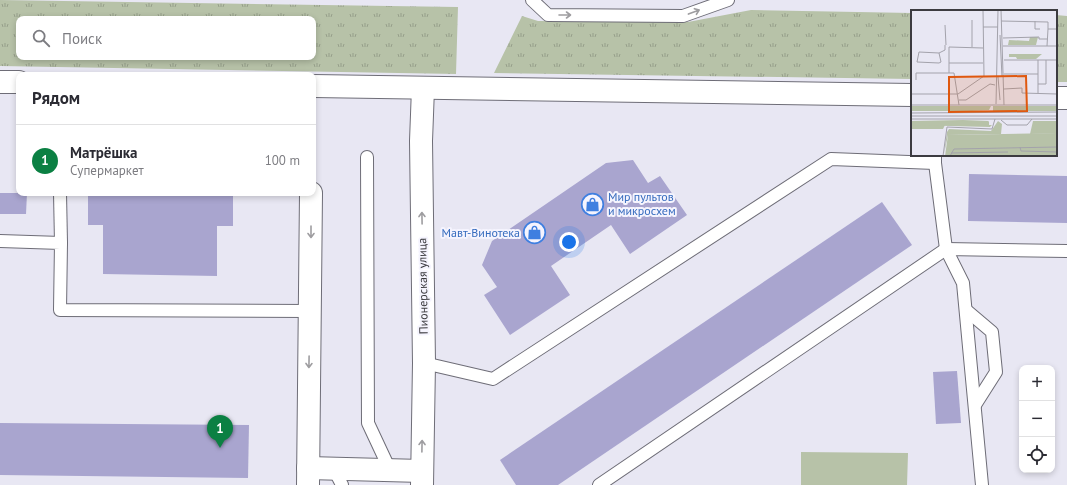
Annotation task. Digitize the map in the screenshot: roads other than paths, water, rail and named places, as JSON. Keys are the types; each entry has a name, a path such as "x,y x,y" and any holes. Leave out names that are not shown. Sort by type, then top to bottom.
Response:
{"street":[{"path":"0,82 16,82"},
{"path":"316,86 911,95"},
{"name":"Пионерская улица","path":"422,478 424,363 421,141 423,88"},
{"path":"311,196 308,476 338,477 390,470 422,478"}],"lane":[{"path":"532,0 548,15 675,16 683,16 728,0"},
{"path":"367,157 368,423 390,470"},
{"path":"424,363 494,379 830,159 935,159 946,249 963,283 982,485"},
{"path":"60,196 60,310 310,311"},
{"path":"0,241 61,243"},
{"path":"599,485 946,249 1067,251"},
{"path":"966,310 992,332 996,372 975,405"}],"place":[{"name":"Мир пультов и микросхем","path":"592,204"},
{"name":"Мавт-Винотека","path":"535,233"},
{"name":"Матрёшка","path":"220,448"}]}
